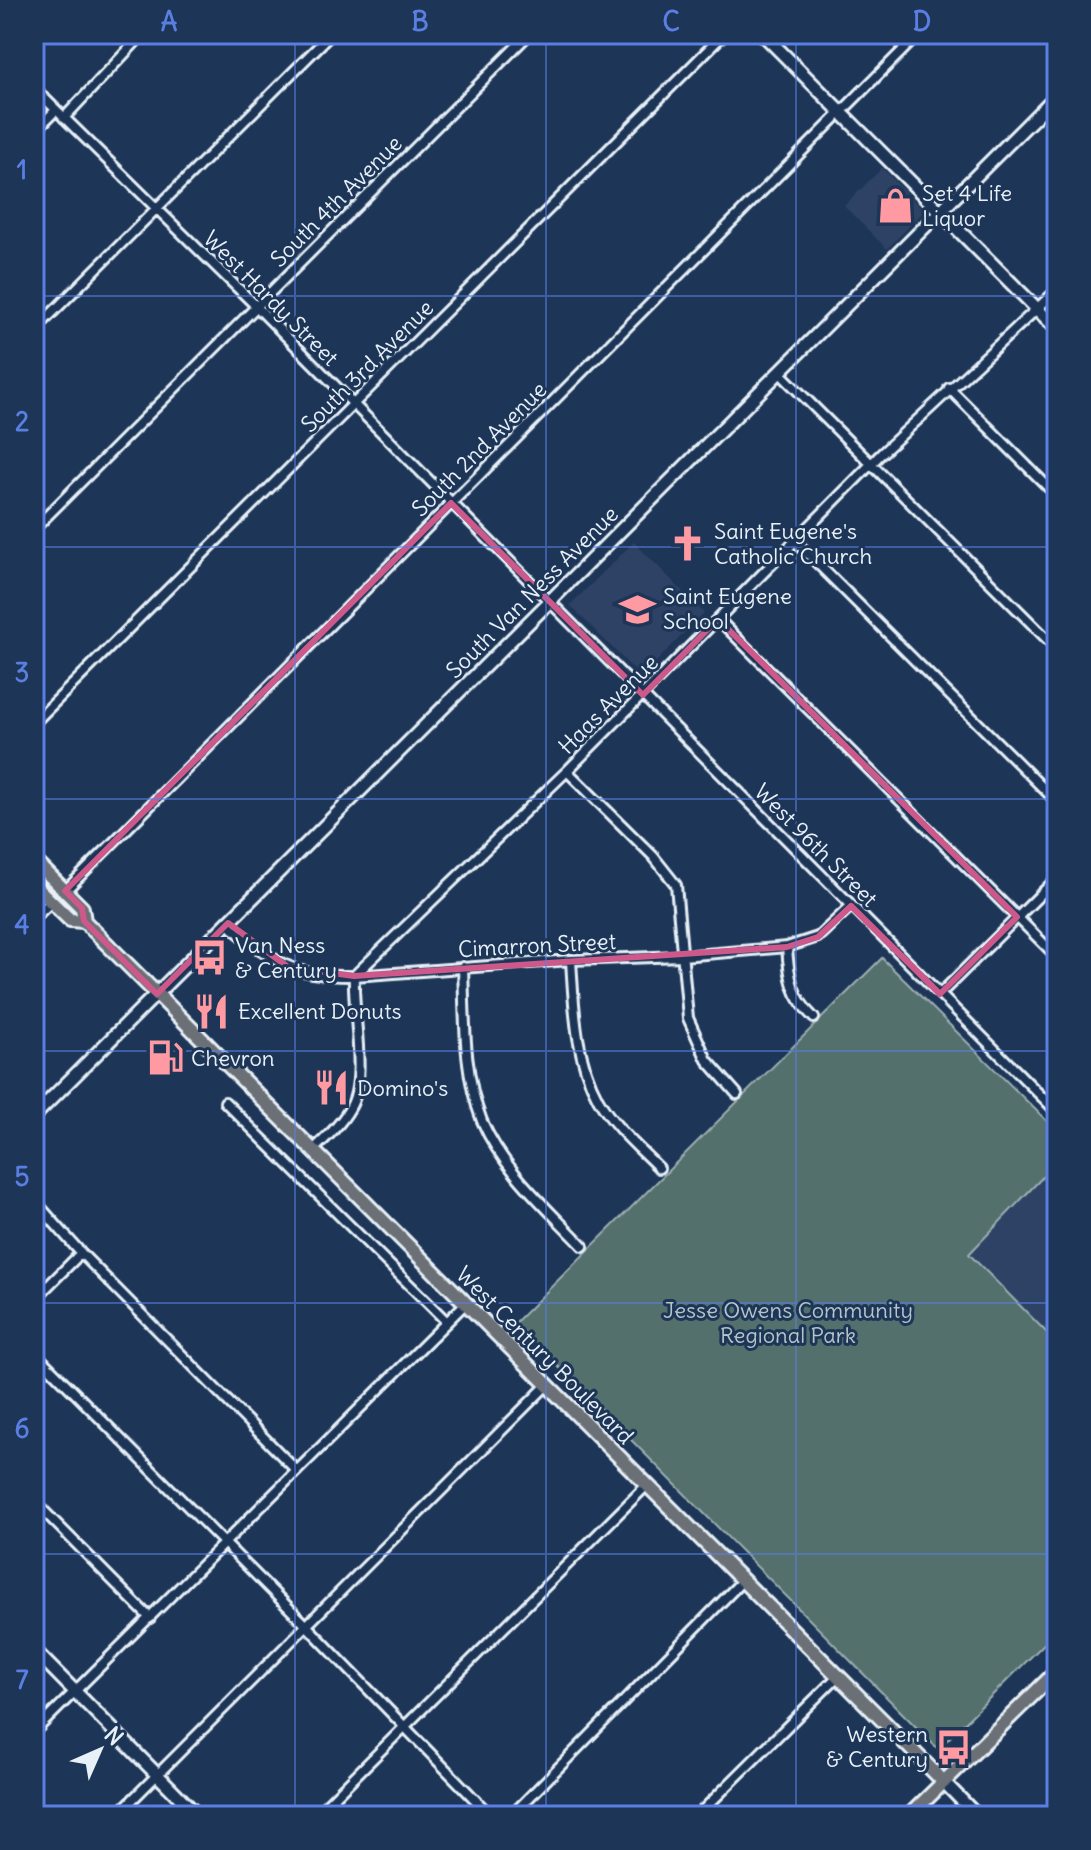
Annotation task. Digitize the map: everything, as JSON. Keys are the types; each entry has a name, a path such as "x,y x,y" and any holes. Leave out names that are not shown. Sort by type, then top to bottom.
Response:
{"main road":[{"name":"West Century Boulevard","path":"34,860 82,908 84,921 944,1782"},
{"name":"West Century Boulevard","path":"34,885 70,920 84,921"},
{"path":"909,1816 1057,1671"}],"street":[{"path":"34,331 331,34"},
{"name":"South 4th Avenue","path":"34,529 529,34"},
{"name":"South 3rd Avenue","path":"34,723 724,34"},
{"path":"763,34 1057,329"},
{"name":"South 2nd Avenue","path":"65,891 919,34"},
{"path":"64,118 140,35"},
{"name":"West Hardy Street","path":"34,88 550,602"},
{"name":"South Van Ness Avenue","path":"34,1116 1057,95"},
{"path":"34,132 56,110"},
{"name":"Haas Avenue","path":"354,976 567,771 871,464 1057,290"},
{"path":"779,372 1057,649"},
{"path":"949,388 1057,496"},
{"path":"796,542 1057,802"},
{"name":"West 96th Street","path":"550,602 1057,1112"},
{"path":"718,619 1057,957"},
{"path":"567,771 667,871 676,885 684,995 696,1039 707,1060 737,1094"},
{"path":"940,994 1057,878"},
{"path":"36,913 51,902"},
{"name":"Cimarron Street","path":"227,923 267,956 288,967 328,976 354,976 787,947 818,937 851,906"},
{"path":"787,947 791,986 796,998 814,1018"},
{"path":"571,960 580,1052 598,1099 659,1168"},
{"path":"463,967 469,1068 483,1121 510,1167 583,1246"},
{"path":"312,1151 350,1109 355,1095 359,1068 354,976"},
{"path":"225,1102 447,1322"},
{"path":"34,1200 81,1253 297,1471"},
{"path":"34,1300 81,1253"},
{"path":"34,1732 465,1304"},
{"path":"34,1352 491,1816"},
{"path":"116,1816 547,1385"},
{"path":"315,1816 647,1485"},
{"path":"34,1501 150,1618"},
{"path":"511,1816 743,1580"},
{"path":"34,1650 198,1816"},
{"path":"697,1816 838,1676"},
{"name":"West Century Boulevard","path":"944,1782 977,1816"}],"highlighted area":[{"path":"451,503 643,695 718,619 1017,917 940,994 851,906 818,937 787,947 354,976 288,967 228,923 157,994 84,921 82,908 65,891"}],"shaded area":[{"path":"882,168 924,211 887,249 844,206"},
{"name":"Saint Eugene School","path":"634,542 704,613 643,675 639,675 570,605"},
{"path":"1057,1162 1057,1343 969,1254"}],"green space":[{"name":"Jesse Owens Community Regional Park","path":"882,958 1057,1131 1057,1162 969,1254 1057,1343 1057,1631 938,1749 515,1323"}],"place":[{"name":"Set 4 Life Liquor","path":"896,206"},
{"name":"Saint Eugene's Catholic Church","path":"688,544"},
{"name":"Saint Eugene School","path":"637,609"},
{"name":"Van Ness & Century","path":"209,958"},
{"name":"Excellent Donuts","path":"212,1011"},
{"name":"Chevron","path":"165,1058"},
{"name":"Domino's","path":"331,1088"},
{"name":"Western & Century","path":"954,1747"}]}
